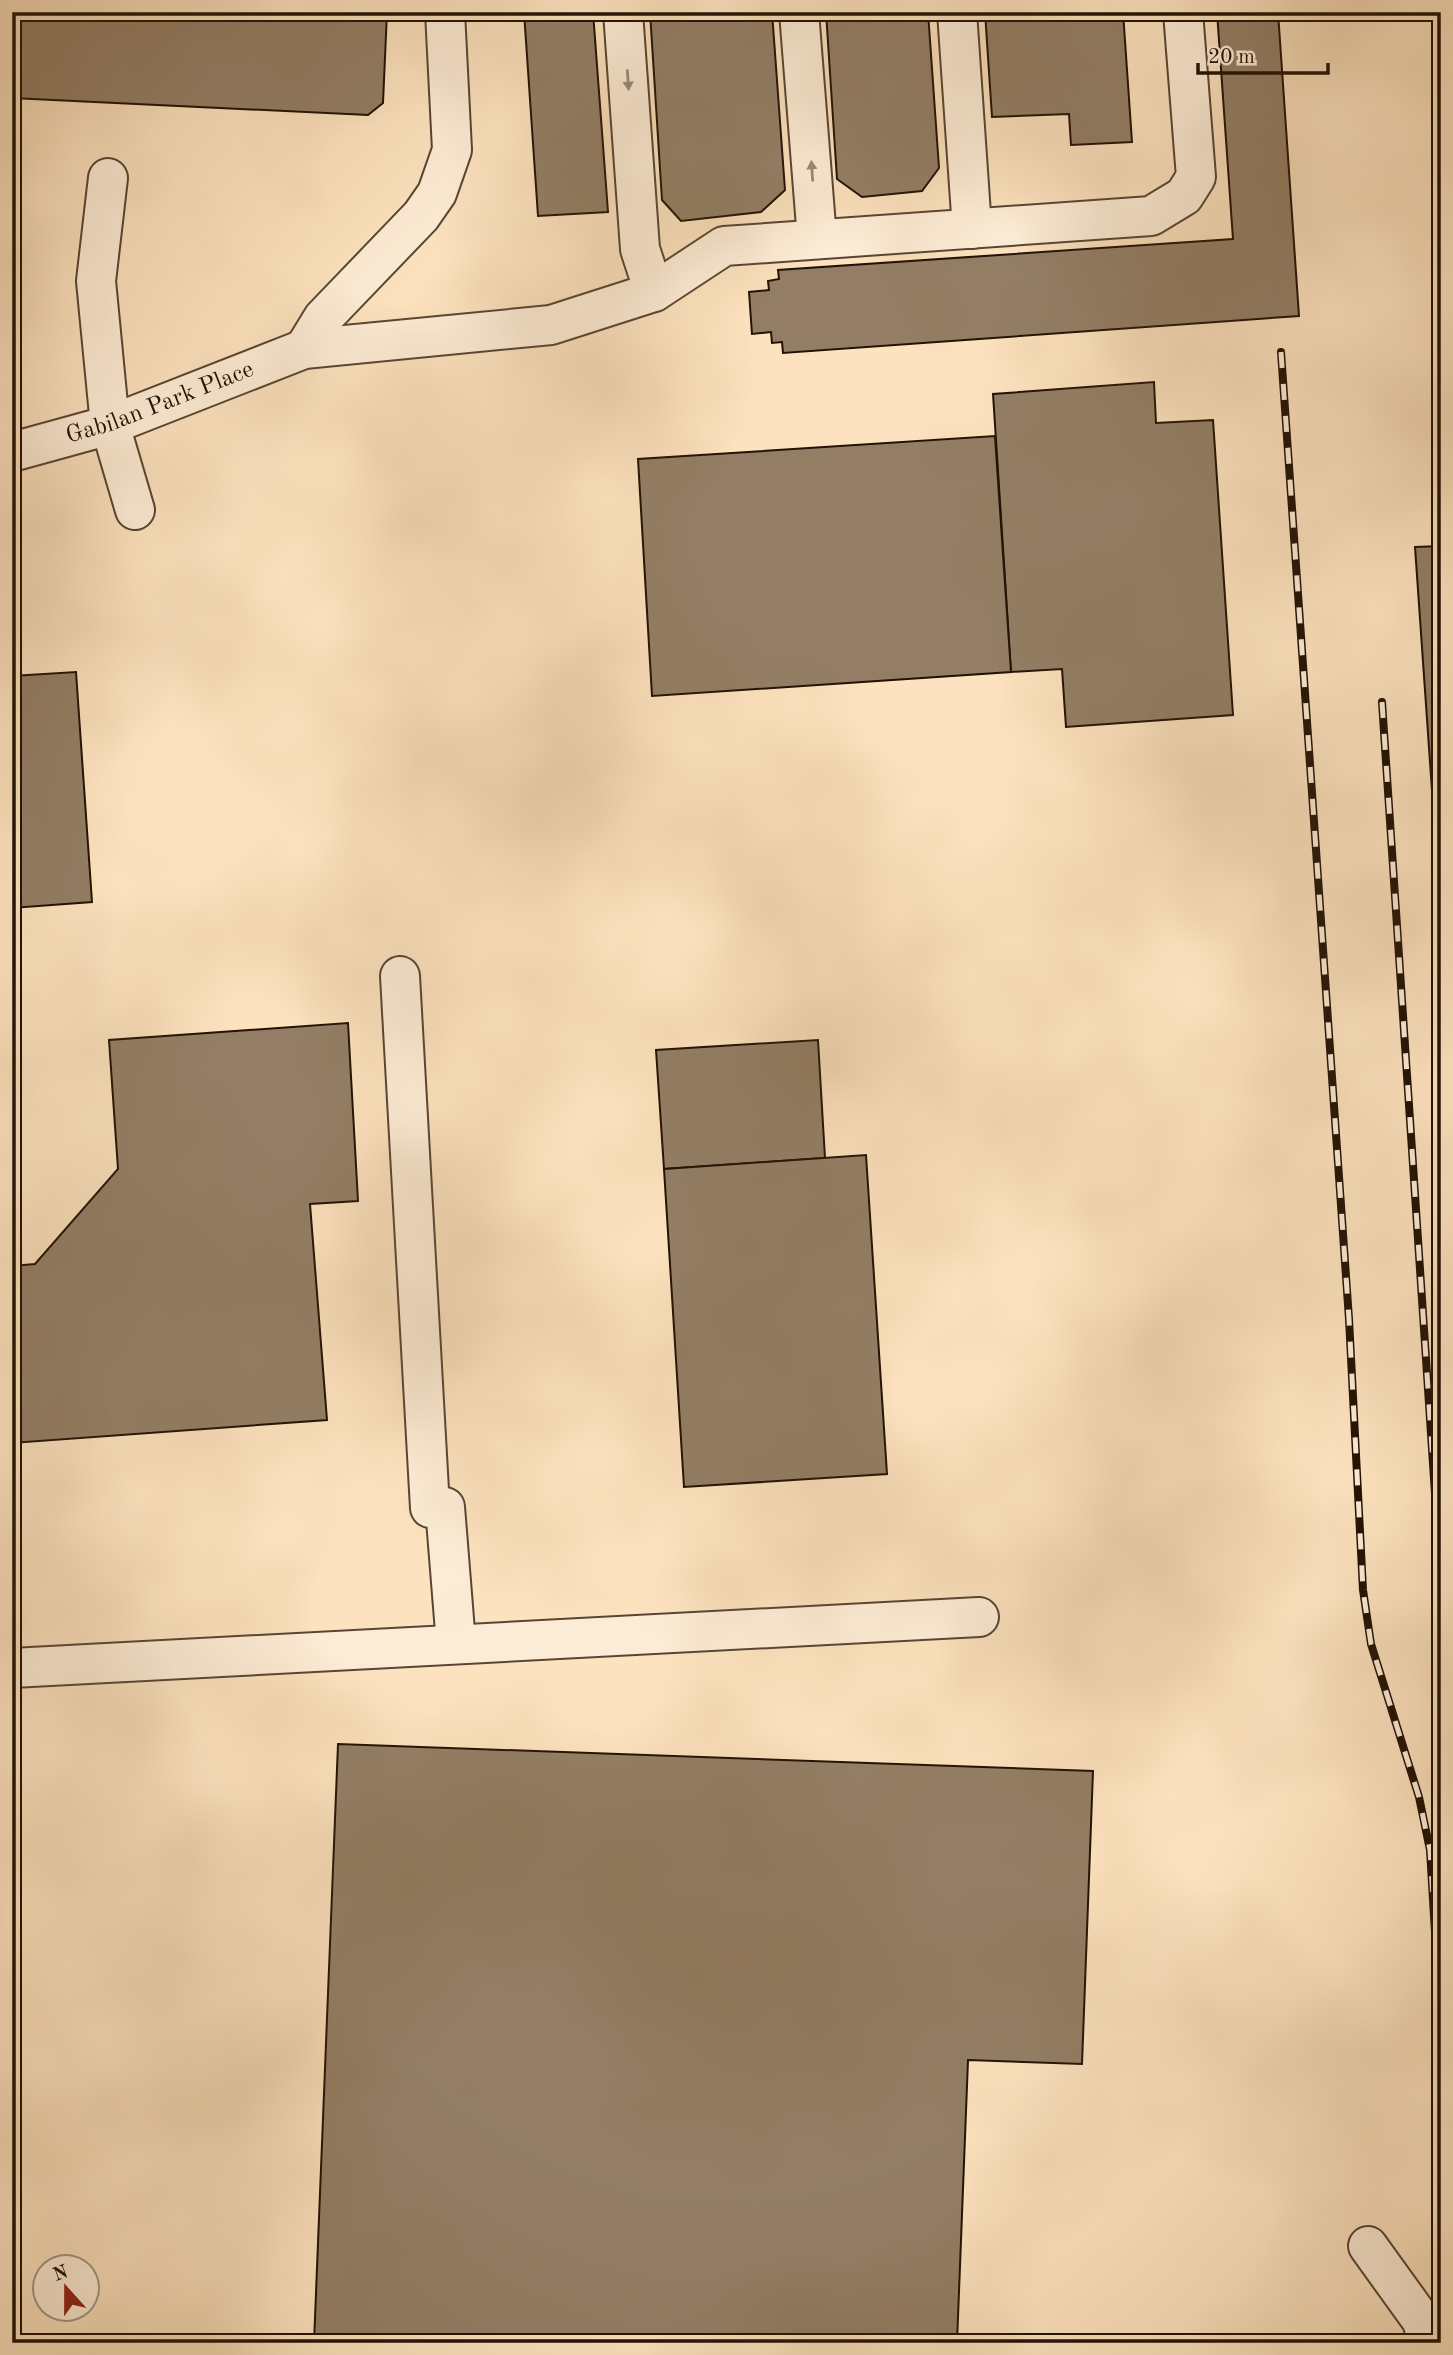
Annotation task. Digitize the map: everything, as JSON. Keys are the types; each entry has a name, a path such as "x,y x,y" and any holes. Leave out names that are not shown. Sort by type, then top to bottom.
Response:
{"street":[{"path":"304,349 323,318 421,216 437,193 452,150 445,12"},
{"path":"623,12 640,249 654,292"},
{"path":"799,12 817,239"},
{"path":"957,12 972,229"},
{"name":"Gabilan Park Place","path":"12,452 110,425 304,349 551,325 654,292 724,246 1151,216 1184,196 1196,177 1183,12"},
{"path":"108,178 96,281 110,425 135,510"},
{"path":"400,976 438,1507 456,1644"},
{"path":"12,1668 979,1617"},
{"path":"1368,2246 1422,2321 1428,2343"}],"building":[{"path":"12,12 387,12 383,103 368,115 12,98"},
{"path":"524,12 593,12 608,212 538,216"},
{"path":"650,12 772,12 785,190 761,212 681,221 662,200"},
{"path":"826,12 928,12 939,168 922,191 862,197 837,179"},
{"path":"985,12 1123,12 1132,142 1071,145 1069,114 992,117"},
{"path":"1217,12 1278,12 1299,316 783,353 782,342 772,343 771,332 752,334 749,292 769,290 768,281 779,279 778,270 1233,239"},
{"path":"1154,382 1156,423 1213,420 1233,715 1066,727 1062,669 1011,672 993,394"},
{"path":"995,436 1011,672 652,696 638,459"},
{"path":"1441,546 1441,920 1415,547"},
{"path":"76,672 92,902 12,908 12,676"},
{"path":"348,1023 358,1201 310,1204 327,1420 12,1443 12,1266 35,1264 118,1169 109,1040"},
{"path":"818,1040 825,1158 664,1169 656,1050"},
{"path":"866,1155 887,1474 684,1487 664,1169"},
{"path":"338,1744 1093,1771 1082,2064 968,2060 957,2343 314,2343"}],"railway":[{"path":"1281,352 1349,1319 1363,1590 1371,1644 1419,1797 1430,1850 1441,2031"},
{"path":"1382,702 1441,1583"}]}
